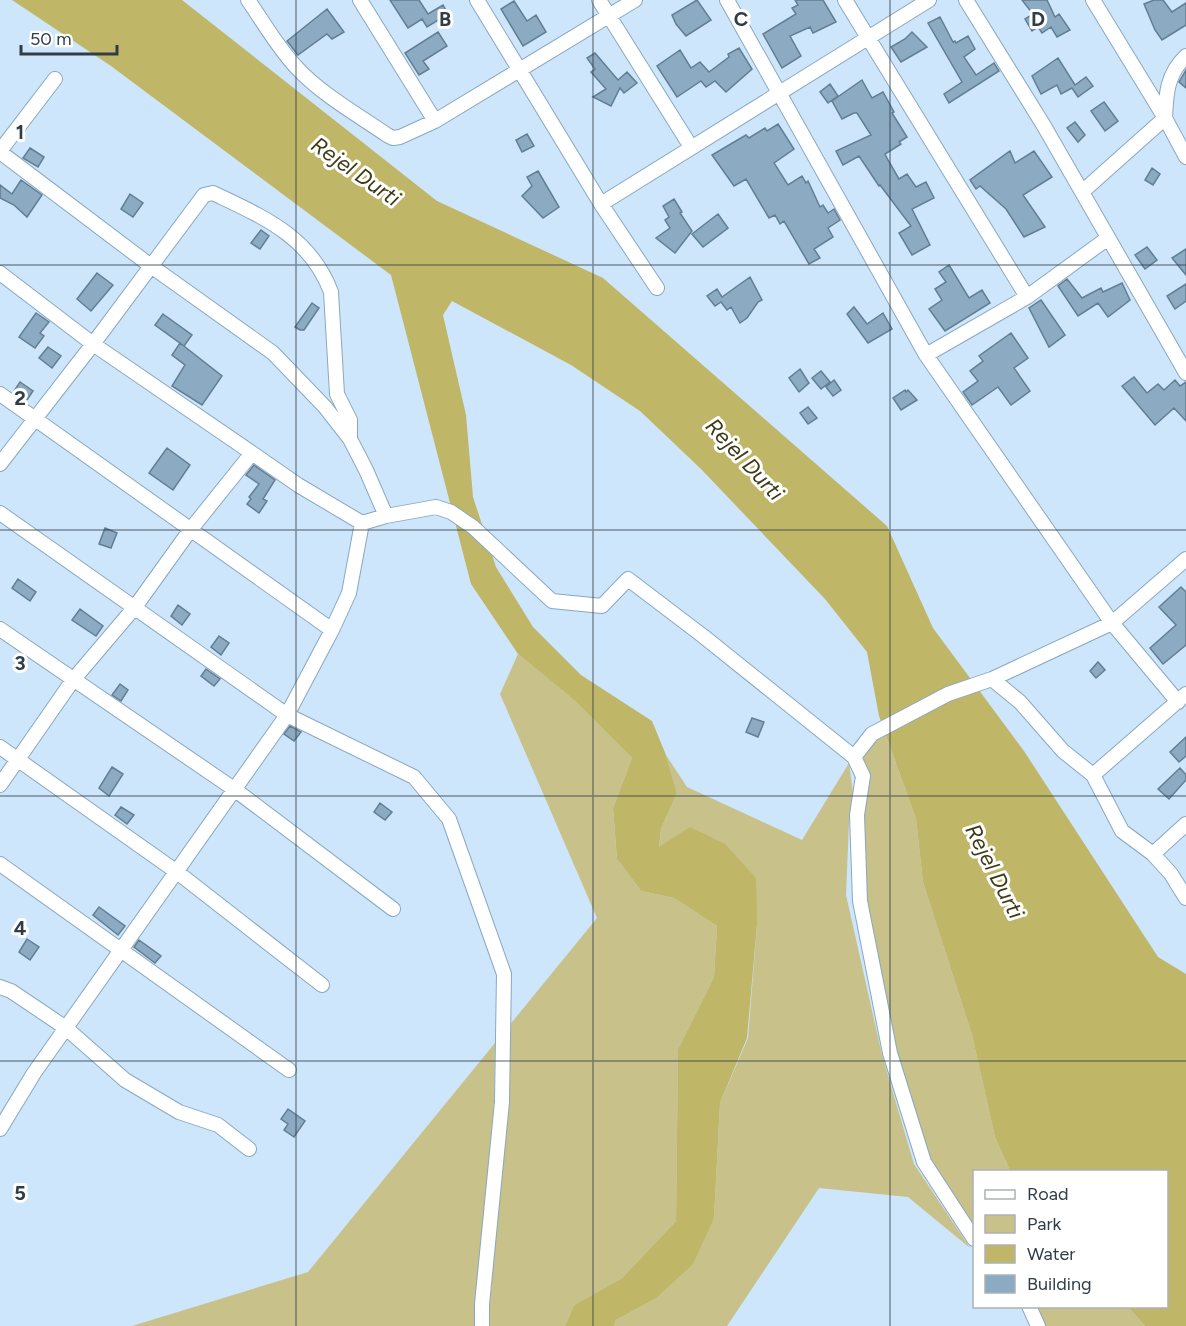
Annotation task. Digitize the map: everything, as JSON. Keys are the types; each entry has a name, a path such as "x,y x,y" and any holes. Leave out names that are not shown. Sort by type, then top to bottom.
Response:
{"street":[{"path":"248,0 277,44 311,82 393,138 435,121 635,0"},
{"path":"360,0 435,121"},
{"path":"477,0 601,204 657,288"},
{"path":"599,0 691,147"},
{"path":"727,0 926,355 1112,623 1182,698 1093,775"},
{"path":"845,0 1028,297"},
{"path":"601,204 929,0"},
{"path":"966,0 1044,126 1186,373"},
{"path":"1093,0 1165,118 1186,157"},
{"path":"1082,192 1165,118 1168,83 1186,56"},
{"path":"55,79 0,151 151,266 273,353 317,399 350,439 386,516"},
{"path":"0,464 93,345 204,195 208,193 213,193 273,222 311,256 327,280 331,292 337,394 351,420 350,439"},
{"path":"926,355 1028,297 1108,238"},
{"path":"0,273 93,345 297,485 362,523 436,507 451,512 473,527 552,601 602,606 628,579 854,757 863,776 857,815 860,901 890,1053 924,1162 973,1236"},
{"path":"0,394 332,630"},
{"path":"0,785 73,680 135,607 191,530 252,453"},
{"path":"0,513 287,715 414,777 449,819 504,974 502,1102 482,1326"},
{"path":"0,1129 34,1073 119,950 177,872 287,715 350,593 362,523"},
{"path":"854,757 872,734 948,694 992,679 1112,623 1184,565"},
{"path":"0,629 234,789 393,909"},
{"path":"992,679 1020,702 1063,751 1093,775 1122,831 1153,854 1171,874 1186,898"},
{"path":"0,747 177,872 322,986"},
{"path":"1153,854 1186,824"},
{"path":"0,864 289,1070"},
{"path":"0,987 20,996 66,1028 125,1080 179,1112 218,1125 249,1149"},
{"path":"1030,1308 1038,1326"}],"green space":[{"path":"518,654 575,701 632,758 613,808 617,859 641,891 674,898 717,926 714,977 678,1049 676,1221 622,1278 574,1305 565,1326 489,1326 508,1105 508,1027 597,918 500,694"},
{"path":"885,733 916,819 923,882 972,1035 995,1137 1010,1170 973,1170 973,1229 928,1159 894,1052 864,900 860,758 875,737"},
{"path":"666,755 687,787 802,840 849,763 853,793 849,822 846,895 882,1055 914,1164 970,1248 908,1197 819,1188 727,1326 614,1326 616,1320 655,1299 714,1218 720,1103 748,1038 757,925 659,848 661,829 677,793"},
{"path":"495,1043 494,1102 476,1326 132,1326 308,1272"},
{"path":"1037,1308 1129,1308 1145,1326 1046,1326"}],"water":[{"name":"Rejel Durti","path":"12,0 182,0 437,201 603,278 887,526 933,628 1024,751 1158,957 1186,974 1186,1326 1145,1326 1129,1308 1168,1308 1168,1170 1010,1170 995,1137 972,1035 923,882 916,819 879,716 867,652 825,599 701,469 640,411 571,365 452,301 443,315 466,415 473,497 496,567 533,627 581,675 652,721 666,755 677,793 661,829 659,847 690,827 725,844 756,878 757,925 747,1038 720,1103 714,1218 693,1264 655,1299 616,1320 614,1326 565,1326 574,1305 622,1278 676,1221 678,1049 714,977 717,926 674,898 641,891 617,859 613,808 632,758 575,701 518,654 471,584 391,275 111,66"}],"building":[{"path":"390,0 419,0 428,14 443,5 448,14 427,27 422,19 408,28"},
{"path":"697,0 711,20 686,36 672,15"},
{"path":"795,0 823,0 836,22 813,33 810,27 790,36 801,56 782,68 763,34 796,14 792,8 798,5"},
{"path":"1022,0 1047,0 1055,17 1059,14 1070,30 1057,37 1051,27 1042,33 1038,27 1032,31 1025,19 1033,14"},
{"path":"1154,0 1163,0 1172,12 1186,3 1186,25 1162,40 1144,4"},
{"path":"514,1 527,21 536,15 546,32 523,46 501,9"},
{"path":"327,9 344,32 332,39 327,34 298,55 287,41"},
{"path":"940,17 953,42 956,43 968,36 975,49 964,57 976,75 994,63 999,71 949,103 944,94 962,82 928,23"},
{"path":"438,32 447,46 423,61 429,69 419,75 405,53"},
{"path":"912,32 927,47 901,62 891,47"},
{"path":"739,48 752,69 726,92 715,81 706,87 701,81 677,97 657,66 680,50 691,68 700,62 709,72 729,57 728,54"},
{"path":"595,53 618,80 627,72 637,83 624,93 620,88 611,106 593,97 606,89 591,72 595,69 587,58"},
{"path":"1058,58 1075,85 1086,77 1093,86 1078,97 1072,88 1061,94 1057,85 1041,94 1032,76"},
{"path":"1186,70 1186,88 1179,82"},
{"path":"862,80 872,98 883,92 894,112 892,113 907,137 899,142 901,144 885,154 899,179 907,174 916,187 926,182 934,198 912,209 930,245 912,255 899,233 911,226 879,186 859,156 843,165 836,151 871,135 857,113 842,119 832,101"},
{"path":"830,84 838,96 828,103 820,92"},
{"path":"1104,102 1118,121 1105,131 1091,111"},
{"path":"1075,122 1085,135 1078,142 1067,128"},
{"path":"778,124 794,149 774,163 788,185 802,176 806,183 808,181 820,207 823,205 828,213 834,209 840,220 828,228 833,237 814,249 820,258 809,264 784,221 780,224 775,215 769,218 746,179 734,186 712,155 746,135 749,138 765,128 767,131"},
{"path":"527,134 534,146 522,152 516,140"},
{"path":"30,148 44,157 38,167 23,158"},
{"path":"1010,151 1015,163 1034,151 1052,177 1023,195 1045,227 1024,237 1006,209 980,186 976,189 970,180"},
{"path":"1152,168 1160,174 1153,185 1145,180"},
{"path":"538,171 559,207 543,218 522,196 532,186 527,177"},
{"path":"21,180 42,195 27,217 14,205 0,198 0,185 12,194"},
{"path":"130,194 143,203 133,217 121,209"},
{"path":"674,199 692,231 675,253 656,238 670,228 665,220 669,217 663,206"},
{"path":"718,214 728,228 703,247 692,234"},
{"path":"261,230 269,236 260,249 251,243"},
{"path":"1147,247 1157,260 1145,269 1135,255"},
{"path":"1186,249 1186,275 1172,258"},
{"path":"949,265 969,298 982,290 990,303 945,331 929,309 942,300 935,289 946,282 939,272"},
{"path":"97,273 113,285 91,311 77,299"},
{"path":"750,277 762,300 740,323 731,307 727,310 721,302 715,306 707,296 717,289 722,297"},
{"path":"1067,279 1082,298 1101,288 1103,292 1122,283 1130,300 1108,317 1098,303 1078,316 1058,286"},
{"path":"1186,284 1186,301 1175,309 1167,296"},
{"path":"1041,300 1065,335 1049,347 1029,308"},
{"path":"312,303 319,308 304,330 300,330 295,327"},
{"path":"854,307 867,324 883,313 892,329 868,343 847,314"},
{"path":"36,313 49,322 40,333 44,336 35,348 19,337"},
{"path":"163,314 192,335 184,346 155,325"},
{"path":"1011,333 1028,358 1014,368 1030,391 1011,405 998,387 972,405 963,392 978,381 970,371 983,361 979,356"},
{"path":"180,343 222,376 202,405 172,386 185,365 172,355"},
{"path":"48,347 61,356 52,368 39,358"},
{"path":"800,369 809,383 799,392 789,378"},
{"path":"821,371 830,382 821,389 812,378"},
{"path":"1134,377 1147,393 1158,384 1164,390 1175,380 1180,386 1186,382 1186,421 1174,408 1155,425 1122,386"},
{"path":"834,380 841,390 833,396 826,387"},
{"path":"20,382 33,391 27,400 14,391"},
{"path":"905,390 906,392 908,390 917,400 901,410 893,398"},
{"path":"808,407 817,418 808,424 800,413"},
{"path":"167,448 190,465 173,490 149,473"},
{"path":"254,465 275,480 263,499 267,501 259,513 247,504 251,499 249,497 259,484 246,475"},
{"path":"105,528 117,533 111,548 99,544"},
{"path":"18,579 36,592 30,601 12,588"},
{"path":"1181,587 1186,592 1186,645 1163,664 1150,648 1176,625 1159,607"},
{"path":"178,605 190,614 182,625 171,616"},
{"path":"80,609 103,626 96,636 72,620"},
{"path":"219,636 229,643 221,655 211,647"},
{"path":"1098,662 1105,670 1096,678 1090,671"},
{"path":"206,669 220,679 214,686 201,676"},
{"path":"120,684 128,690 121,701 112,695"},
{"path":"752,718 764,722 758,737 746,732"},
{"path":"290,726 301,732 294,741 284,734"},
{"path":"1186,737 1186,756 1179,762 1170,752"},
{"path":"112,767 123,774 109,796 99,788"},
{"path":"1180,768 1186,775 1186,780 1169,799 1158,789"},
{"path":"380,803 392,812 385,820 374,812"},
{"path":"121,807 134,815 127,824 115,815"},
{"path":"99,907 125,926 118,935 93,915"},
{"path":"27,939 39,947 30,960 19,952"},
{"path":"139,940 161,956 155,963 134,947"},
{"path":"288,1109 305,1121 294,1137 284,1130 288,1124 281,1119"}]}
